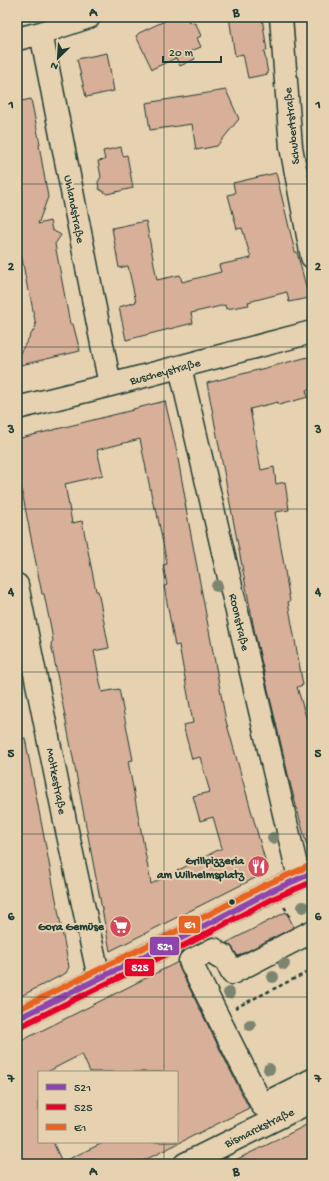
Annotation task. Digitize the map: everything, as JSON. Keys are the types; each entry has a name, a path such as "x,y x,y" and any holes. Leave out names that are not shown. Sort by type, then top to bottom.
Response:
{"street":[{"path":"17,39 41,33 89,17"},
{"name":"Schubertstraße","path":"281,17 291,147 312,257"},
{"name":"Uhlandstraße","path":"41,33 110,385"},
{"name":"Buscheystraße","path":"17,408 312,332"},
{"name":"Roonstraße","path":"180,367 307,879"},
{"name":"Moltkestraße","path":"17,585 66,826 99,978"},
{"path":"17,1019 185,936 238,907 307,879"},
{"path":"273,1110 262,1105 190,961 214,949 218,957 223,955 232,972 309,932 312,938"},
{"path":"185,936 273,1110"},
{"path":"273,1110 312,1080"},
{"name":"Bismarckstraße","path":"185,1164 273,1110 312,1102"}],"path":[{"path":"224,1013 312,970"}],"building":[{"path":"173,17 187,17 188,21 196,24 201,36 197,38 201,47 191,51 195,59 180,66 176,58 152,69 136,36 139,33"},
{"path":"229,17 262,17 267,51 264,51 268,74 248,78 243,54 235,56"},
{"path":"107,53 114,91 86,97 77,59"},
{"path":"226,90 239,119 217,146 196,150 192,124 150,130 146,103"},
{"path":"31,99 48,197 38,224 50,221 52,230 61,235 55,244 70,324 73,324 80,351 17,366 17,358 36,326 19,242 17,242 17,102"},
{"path":"121,147 123,156 127,155 133,188 107,194 99,189 98,182 101,177 98,161 105,160 103,151"},
{"path":"276,173 295,252 297,252 309,298 289,302 287,292 248,302 249,305 226,309 225,305 191,313 193,323 126,340 119,307 136,302 128,266 119,268 112,228 146,221 157,280 180,275 182,282 221,272 219,265 251,258 242,228 237,229 228,195 235,193 233,183"},
{"path":"312,356 312,389 306,390 308,397 279,405 278,402 250,409 261,470 274,467 276,484 285,482 289,510 275,512 290,601 288,602 303,685 297,687 312,737 312,846 307,846 291,787 255,634 207,383"},
{"path":"165,401 176,448 226,721 267,867 265,873 110,951 51,643 53,641 51,628 44,594 42,594 17,466 17,439","holes":["140,439 154,508 156,508 167,564 163,565 167,585 164,586 175,646 179,645 193,723 183,725 192,759 200,757 210,792 193,796 200,821 213,817 222,848 151,884 128,761 133,760 119,689 102,692 94,651 109,648 98,591 96,591 82,521 72,523 65,484 103,475 97,450"]},
{"path":"25,738 69,967 66,973 17,998 17,739"},
{"path":"286,912 294,927 238,956 230,945 226,943"},
{"path":"178,962 179,967 249,1108 137,1164 17,1164 17,1043"},
{"path":"312,1122 312,1164 227,1164 277,1140"}],"transit line":[{"name":"E1","path":"17,1010 181,929 265,885 309,866"},
{"name":"521","path":"17,1019 185,936 269,892 312,873"},
{"name":"525","path":"21,1026 189,943 272,899 312,882"}],"place":[{"name":"Grillpizzeria am Wilhelmsplatz","path":"259,867"},
{"name":"Gora Gemüse","path":"120,926"}]}
